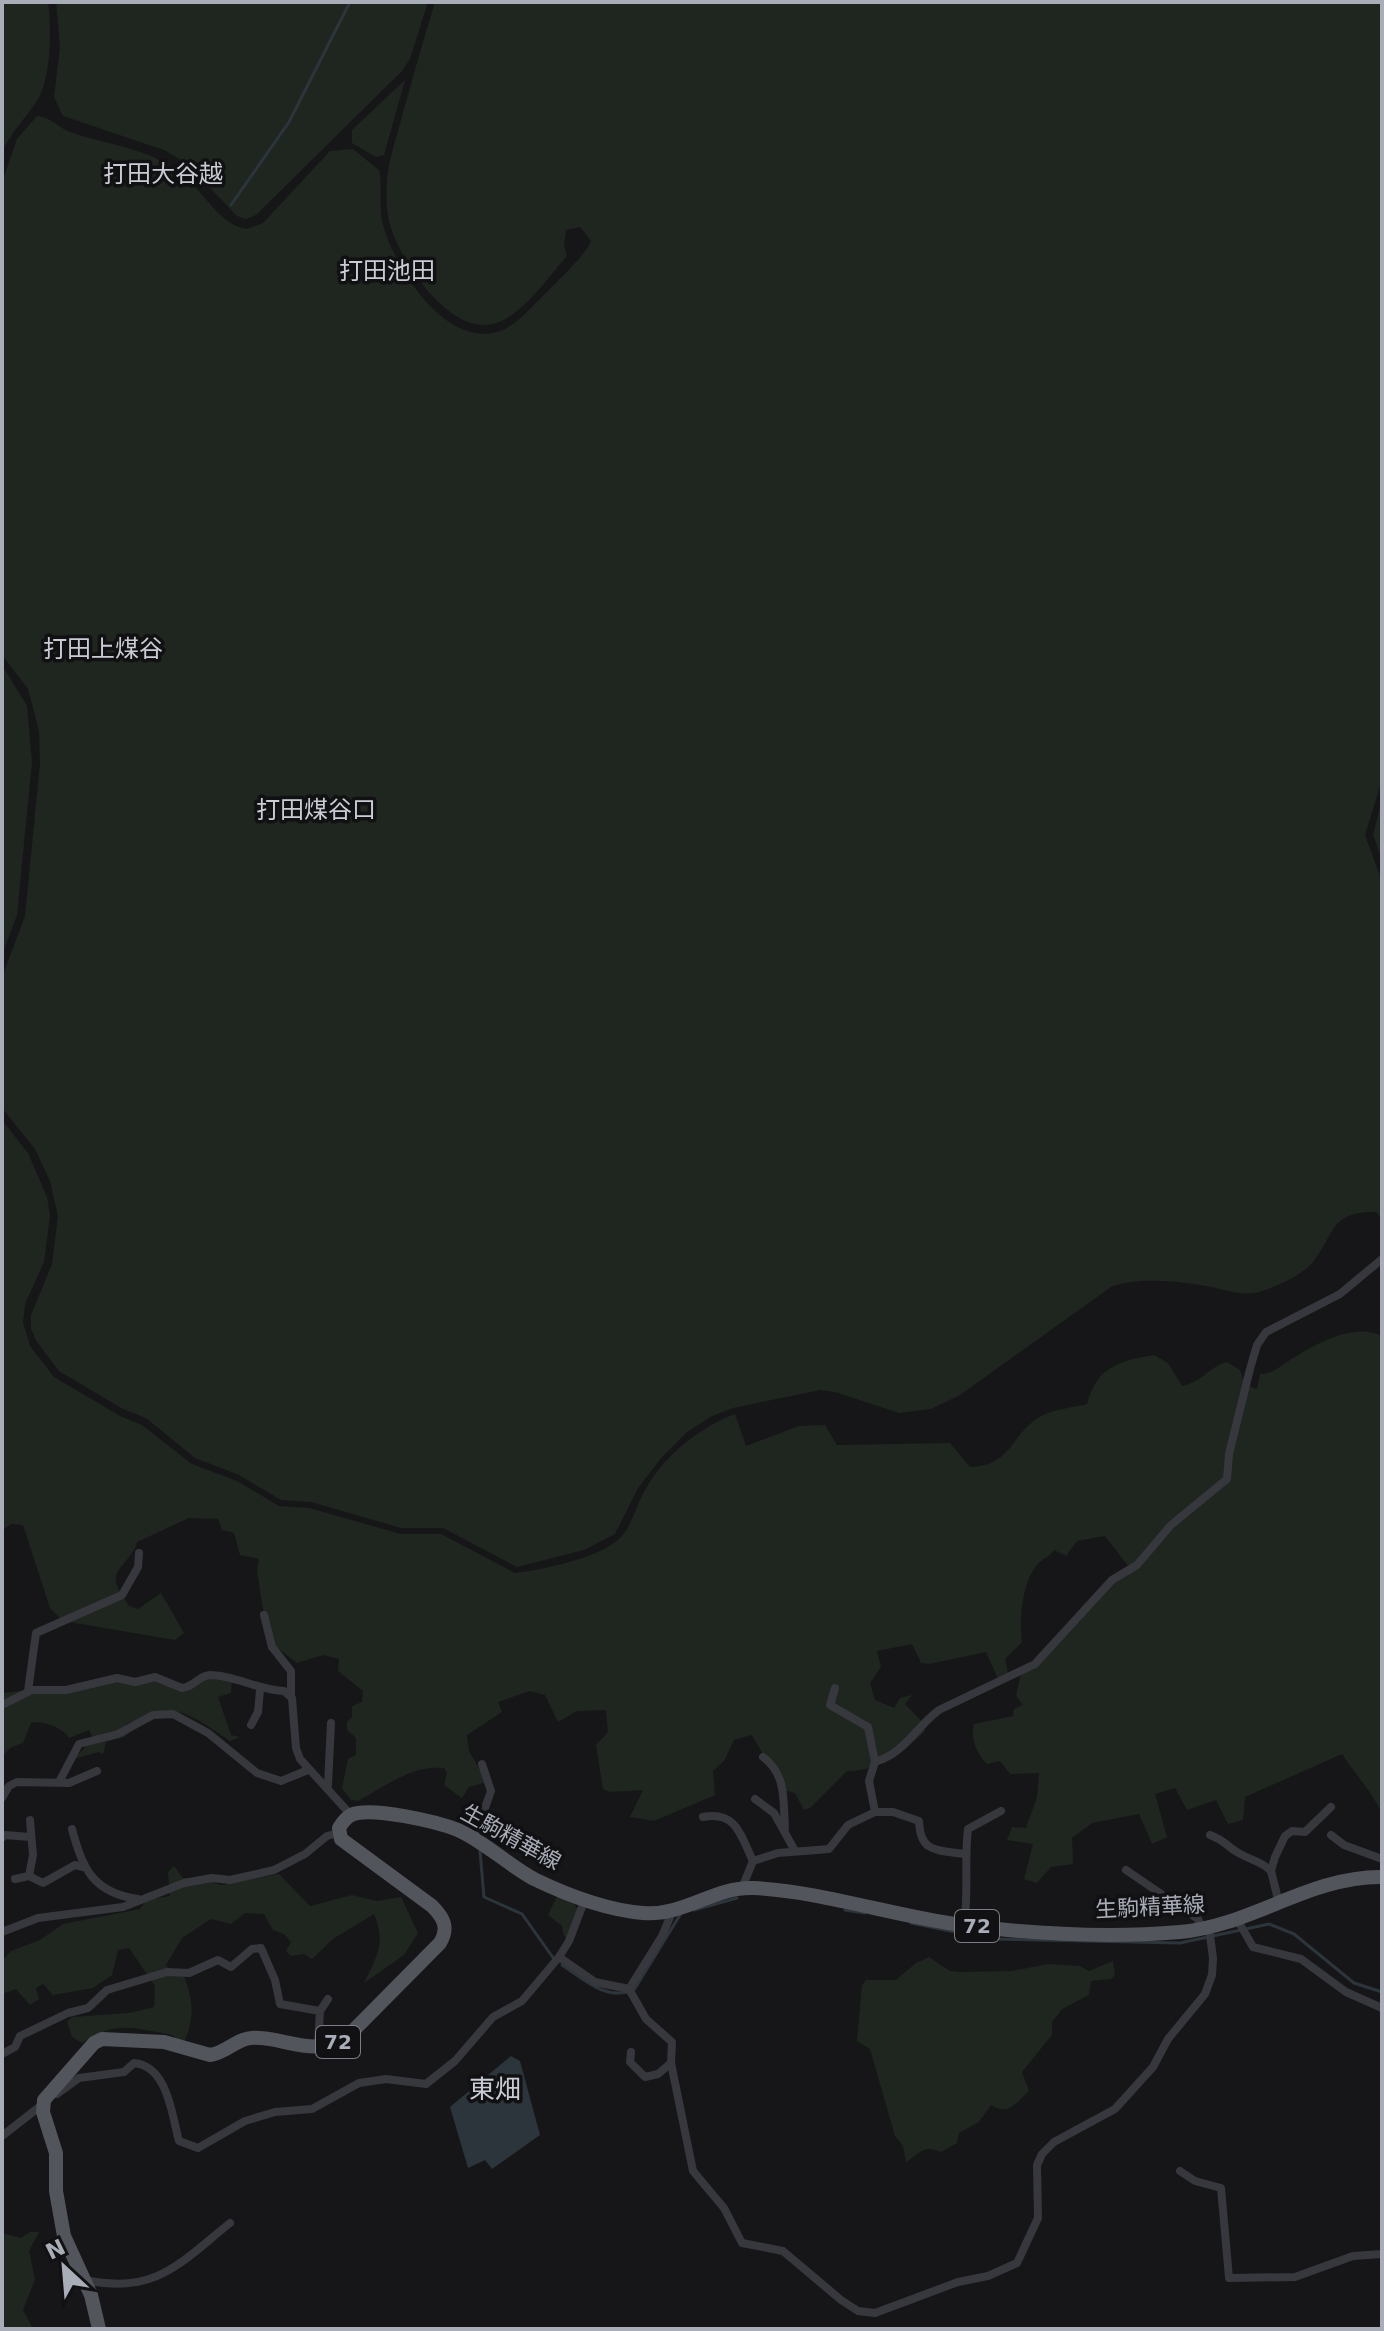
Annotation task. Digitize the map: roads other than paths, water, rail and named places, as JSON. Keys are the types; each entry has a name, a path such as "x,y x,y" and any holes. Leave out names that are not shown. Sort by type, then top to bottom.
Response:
{"main road":[{"name":"生駒精華線","path":"351,1815 369,1813 439,1823 461,1831 532,1878 585,1899 648,1914 673,1910 718,1892 742,1888 819,1896 964,1925 1053,1933 1153,1934 1205,1928 1237,1919 1345,1878 1382,1876"},
{"path":"338,1833 351,1815"},
{"name":"72","path":"43,2105 46,2095 102,2039 164,2042 210,2055 247,2038 296,2047 337,2043 351,2033 445,1935 444,1920 432,1906 344,1842 338,1833"},
{"path":"43,2105 56,2153 56,2191 64,2236 91,2295 99,2329"}],"street":[{"path":"875,1762 905,1748 925,1720 939,1710 1035,1664 1104,1588 1137,1565 1171,1525 1227,1479 1229,1454 1250,1369 1257,1345 1266,1332 1340,1294 1382,1259"},
{"path":"28,1691 36,1633 122,1595 138,1567 139,1553"},
{"path":"264,1615 269,1623 272,1647 291,1671 296,1748 308,1770 328,1785 351,1815"},
{"path":"2,1705 28,1691 66,1690 109,1680 135,1682 155,1677 170,1685 188,1688 208,1675 233,1679 260,1690 291,1695"},
{"path":"835,1688 830,1705 868,1727 875,1762 869,1781 875,1812"},
{"path":"251,1725 258,1712 260,1690"},
{"path":"59,1782 79,1744 118,1734 162,1713 187,1718 257,1773 281,1781 308,1770"},
{"path":"328,1785 331,1723"},
{"path":"763,1757 774,1765 783,1782 785,1828"},
{"path":"479,1844 479,1825 491,1791 482,1764"},
{"path":"2,1798 9,1786 17,1782 69,1783 97,1771"},
{"path":"755,1799 774,1813 795,1851"},
{"path":"1271,1871 1285,1836 1292,1831 1305,1832 1331,1807"},
{"path":"964,1925 968,1895 965,1854 968,1829 1001,1811"},
{"path":"753,1861 795,1851 829,1849 848,1825 875,1812 893,1812 919,1821 920,1840 926,1846 965,1854"},
{"path":"703,1817 717,1814 735,1822 753,1861 742,1888"},
{"path":"29,1876 33,1855 30,1820"},
{"path":"72,1829 83,1867"},
{"path":"2,1932 27,1921 123,1907 184,1883 212,1878 230,1880 274,1870 305,1854 327,1836 338,1833"},
{"path":"2,1838 5,1835 30,1837"},
{"path":"1210,1835 1229,1842 1235,1851 1262,1862 1271,1871 1279,1904"},
{"path":"1331,1835 1344,1845 1382,1859"},
{"path":"15,1879 29,1876 43,1883 75,1865 83,1867 104,1887 125,1898 139,1900"},
{"path":"559,1957 595,1982 629,1989 646,2019 672,2042 671,2063 693,2171 724,2208 742,2243 783,2251 841,2300 858,2311 875,2313 958,2282 988,2276 1017,2263 1038,2218 1037,2165 1042,2154 1054,2142 1115,2109 1153,2067 1168,2039 1205,1994 1213,1967 1205,1928 1198,1919 1126,1870"},
{"path":"2,2136 79,2078 124,2072 134,2063 141,2063 163,2084 179,2141 198,2148 245,2121 275,2112 312,2109 359,2083 386,2079 426,2084 442,2075 493,2017 522,2001 569,1941 585,1899"},
{"path":"629,1989 662,1936 673,1910"},
{"path":"1237,1919 1253,1947 1301,1959 1346,1992 1382,2008"},
{"path":"2,2054 15,2047 20,2036 88,2008 107,1990 167,1972 189,1973 218,1960 231,1967 252,1949 261,1948 266,1957 280,2004 320,2011"},
{"path":"318,2045 320,2011 328,1999"},
{"path":"631,2052 630,2062 645,2077 658,2074 671,2063"},
{"path":"1180,2171 1195,2181 1221,2188 1229,2278 1295,2277 1353,2256 1382,2254"},
{"path":"84,2280 115,2287 157,2277 180,2263 230,2223"}],"waterway":[{"path":"231,205 289,122 350,2"},
{"path":"480,1851 484,1897 522,1914 554,1959"},
{"path":"694,1910 737,1898"},
{"path":"845,1910 865,1913"},
{"path":"562,1965 605,1991 624,1993 634,1990 680,1915"},
{"path":"911,1923 985,1938"},
{"path":"991,1939 1180,1943 1269,1924 1294,1934 1354,1983 1382,1992"}],"district":[{"name":"打田大谷越","path":"163,174"},
{"name":"打田池田","path":"387,271"},
{"name":"打田上煤谷","path":"103,649"},
{"name":"打田煤谷口","path":"316,810"},
{"name":"東畑","path":"495,2089"}]}
